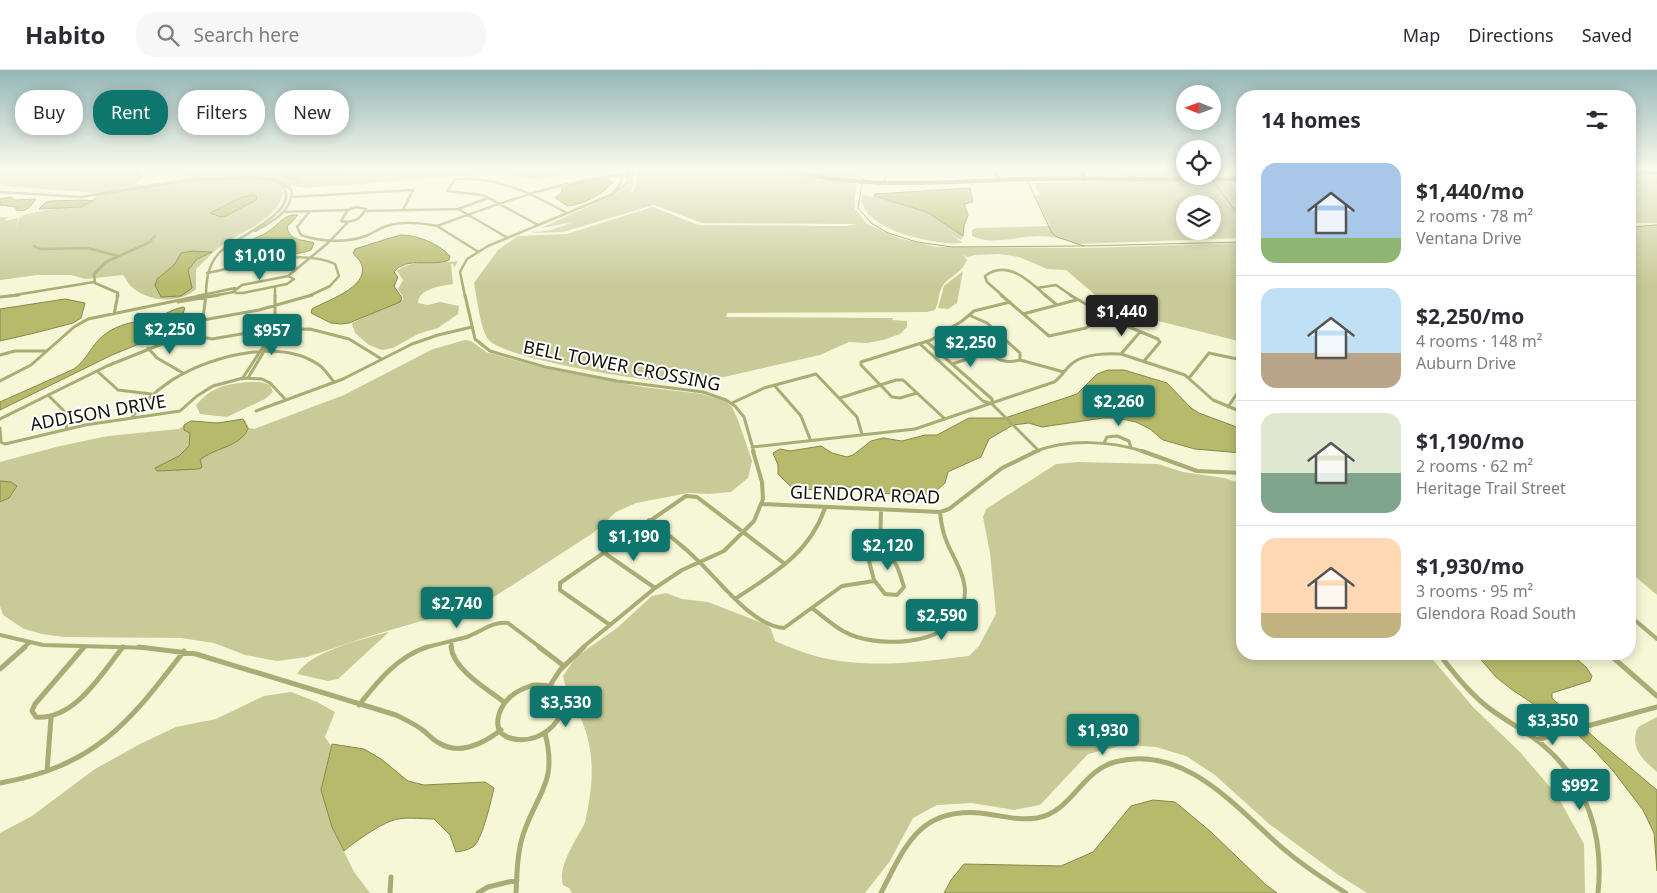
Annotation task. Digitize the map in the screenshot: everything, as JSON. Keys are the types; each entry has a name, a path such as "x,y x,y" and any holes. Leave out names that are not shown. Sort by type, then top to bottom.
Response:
{"street":[{"path":"203,320 207,273 214,258 280,208"},
{"path":"236,241 267,224 286,208"},
{"path":"278,212 352,208"},
{"path":"437,226 487,208"},
{"path":"508,208 538,225"},
{"path":"558,208 567,213"},
{"name":"BELL TOWER CROSSING","path":"578,208 477,251 465,261 460,270 475,339 480,345 490,351 514,358 593,377 709,393 732,403 744,417 762,486 762,504"},
{"path":"288,276 332,239 348,222 358,219 365,211 458,209 508,238"},
{"path":"347,210 340,220 348,222"},
{"path":"310,211 298,225 298,232 311,238 359,237 390,226 428,224 437,226 477,251"},
{"path":"94,282 93,277 98,268 150,242 155,236"},
{"path":"34,246 40,249 88,248 119,256"},
{"path":"0,420 97,371 148,348 186,334 203,320 276,306 314,295 325,289 336,279 338,269 334,264 324,259 310,257 285,259 207,273"},
{"path":"1057,305 1013,271 998,269 986,273 985,280 1047,334 1053,336 1086,328 1103,316"},
{"path":"0,381 31,365 81,322 235,290 242,285 288,276 294,278 292,282 275,287 243,293 235,290"},
{"path":"0,297 48,291 94,282 117,292 114,314"},
{"path":"1037,288 1056,285 1076,300 1103,316 1161,341 1144,361"},
{"path":"248,378 275,334 275,287"},
{"path":"1023,314 1076,300"},
{"path":"917,393 895,398 861,365 861,362 927,342 959,324 975,311 1010,302"},
{"path":"969,315 987,323 1020,353 1020,360"},
{"path":"256,411 358,372 380,358 422,340 472,328"},
{"path":"186,334 212,339 275,329 310,330 338,335 356,342 380,358"},
{"path":"242,379 275,329"},
{"path":"1121,354 1140,332"},
{"path":"1004,338 988,344 986,348 1002,361 1013,362 1020,360 1064,372"},
{"path":"927,342 992,399 992,404"},
{"path":"920,344 984,401 992,404 1039,450"},
{"path":"148,348 157,358 184,373"},
{"path":"0,354 16,351 46,351"},
{"path":"131,417 151,394 184,373 217,360 264,352 290,354 310,360 321,366 334,382"},
{"path":"952,364 990,352"},
{"path":"752,448 810,439 915,429 1054,382 1072,363 1079,359 1111,353 1144,361 1188,378 1210,398 1236,410"},
{"path":"1188,378 1209,353 1236,359"},
{"path":"97,371 118,390 151,394"},
{"path":"732,403 774,385 816,374 857,417 862,434"},
{"name":"ADDISON DRIVE","path":"0,428 2,442 6,444 66,429 131,417 182,411 196,396 207,389 225,382 248,378 261,379 270,383 286,400"},
{"path":"840,398 880,385 903,380 945,420"},
{"path":"774,385 803,420 810,439"},
{"path":"48,395 69,416 66,429"},
{"path":"1228,407 1236,395"},
{"path":"1104,443 1108,438 1120,437 1129,441 1131,448"},
{"name":"GLENDORA ROAD","path":"762,504 940,512 949,509 1003,467 1039,450 1070,444 1104,443 1131,448 1197,471 1236,473"},
{"path":"610,625 559,588 562,581 683,498 697,497 785,564"},
{"path":"549,687 564,666 655,588 682,570 724,550 745,533 757,516 762,504"},
{"path":"736,599 785,564 812,538 821,523 825,508"},
{"path":"880,553 881,510"},
{"path":"812,608 848,634 870,641 910,642 926,638 945,628 959,614 963,605 965,591 962,577 943,535 940,512"},
{"path":"649,520 700,562 736,599 766,623 778,629 784,628 842,586 874,581"},
{"path":"603,552 655,588"},
{"path":"880,553 889,554 894,558 903,589 897,595 887,596 879,590 874,581 869,561 872,556 880,553"},
{"path":"1636,621 1657,639"},
{"path":"359,705 384,675 399,662 423,648 451,641 499,623 505,622 564,666"},
{"path":"0,635 29,643 60,647 123,647 184,651 210,657 408,720 448,748 475,745 491,738 501,730"},
{"path":"451,641 452,655 458,665 504,702"},
{"path":"0,669 29,643"},
{"path":"84,647 35,704 32,711 34,715 41,718 51,718 63,713 75,703 123,647"},
{"path":"0,783 47,771 86,752 117,730 136,712 184,651"},
{"path":"1444,660 1463,684 1486,705 1551,752 1572,778 1591,811 1596,826 1600,881 1598,893"},
{"path":"1616,660 1657,696"},
{"path":"538,685 549,687 561,696 564,708 559,720 545,733 523,740 512,738 501,730 498,718 504,702 513,693 523,688 538,685"},
{"path":"1536,740 1657,707"},
{"path":"47,771 51,718"},
{"path":"516,893 519,851 524,833 549,780 549,750 545,733"},
{"path":"881,893 916,830 937,816 961,812 1024,818 1047,816 1070,802 1092,775 1103,767 1112,762 1137,759 1166,762 1198,776 1215,788 1298,861 1346,893"},
{"path":"390,893 391,877"},
{"path":"478,893 493,885 517,880"}],"shaded area":[{"path":"16,208 27,208 23,211"},
{"path":"55,208 276,208 267,218 222,245 196,269 196,289 189,294 173,299 156,298 140,293 132,287 123,275 86,279 71,275 37,275 0,280 0,217 9,217 4,221 18,218 16,232 19,218 26,214"},
{"path":"219,208 240,208 221,217 210,213"},
{"path":"584,208 643,208 563,232 530,233 551,230 574,222 541,228"},
{"path":"649,208 657,208 698,225 847,226 857,224 702,223 663,208 855,208 867,224 898,238 936,247 1086,248 1236,243 1236,340 1142,317 1100,299 1066,270 1047,269 1019,257 999,254 967,257 963,254 967,260 964,265 942,287 935,310 927,312 727,313 726,317 893,318 892,320 907,321 907,327 900,334 883,340 867,343 849,342 820,355 711,380 701,384 656,381 554,363 500,347 488,339 485,334 474,283 498,250 518,236 567,234"},
{"path":"866,208 915,208 927,212 963,236 961,240 950,234 963,243 936,242 909,236 894,231 871,216"},
{"path":"915,208 966,208 968,215 963,236 927,212"},
{"path":"1041,208 1176,208 1176,240 1187,240 1077,244 1058,238 1031,236 988,240 972,236 972,230 977,228 1050,226"},
{"path":"1221,208 1236,208 1236,238 1221,239"},
{"path":"1636,208 1657,208 1657,223 1636,223"},
{"path":"292,215 298,215 287,227 289,232 294,238 314,243 311,250 261,260 235,262 231,260 229,257 237,248 269,231 282,220"},
{"path":"1657,226 1657,595 1636,577 1636,227"},
{"path":"400,235 420,238 433,244 450,256 449,260 435,263 412,263 399,267 394,272 398,277 394,286 402,298 400,302 349,323 331,323 311,313 312,309 344,293 359,281 362,274 362,266 353,253 355,249"},
{"path":"192,251 212,252 197,259 188,270 192,288 181,296 161,297 155,285 157,279 174,265 181,253"},
{"path":"458,261 454,268 453,264 451,264 453,284 426,291 419,298 418,303 428,305 440,302 459,306 458,314 438,328 418,334 393,348 382,350 369,345 355,333 352,323 404,299 398,289 403,280 397,271 411,264"},
{"path":"963,271 957,303 948,309 938,308 944,286"},
{"path":"65,299 85,303 81,318 73,323 0,341 0,309"},
{"path":"183,307 185,308 179,324 171,331 112,355 0,410 0,402 74,369 83,361 96,343 110,331 122,325 154,318"},
{"path":"465,340 471,341 486,352 543,368 643,387 702,394 725,401 732,407 738,420 752,461 748,478 731,492 688,493 636,503 616,512 593,533 497,595 476,605 370,636 307,657 277,661 245,655 214,643 181,638 64,637 42,634 24,629 3,615 0,606 0,462 60,446 108,436 179,429 189,422 211,423 245,420 249,428 254,429 344,395 433,349"},
{"path":"1108,370 1124,370 1167,383 1191,408 1199,413 1236,427 1236,452 1195,449 1163,440 1150,429 1136,422 1117,418 1103,418 1042,427 1029,423 1013,425 989,439 981,457 948,472 945,483 936,491 925,495 868,493 844,486 795,491 778,474 778,465 773,453 780,449 790,451 821,446 832,453 847,457 853,455 871,441 883,438 902,441 925,435 937,435 969,418 1005,418 1077,394 1097,374"},
{"path":"248,382 261,382 270,385 273,392 265,399 227,417 200,414 196,405 214,390"},
{"path":"243,419 248,429 244,435 232,444 205,456 200,460 202,467 199,469 157,471 155,468 179,456 189,446 190,433 184,430 184,425 191,421 218,423"},
{"path":"1078,462 1158,464 1183,472 1224,478 1236,482 1236,660 1433,660 1473,707 1520,752 1557,795 1584,844 1585,893 1367,893 1337,874 1268,823 1215,775 1186,756 1156,747 1124,745 1088,754 1040,805 1014,810 972,803 937,805 913,818 890,861 865,893 572,893 569,888 563,885 562,872 564,865 585,823 592,771 590,746 580,715 566,688 563,676 576,657 617,628 652,596 666,593 682,599 708,602 767,625 771,629 775,641 819,657 838,661 875,664 969,656 979,646 996,614 990,553 983,517 986,509 1056,464"},
{"path":"0,481 11,482 17,486 9,498 0,502"},
{"path":"389,632 338,679 328,681 297,674 304,666 325,652"},
{"path":"1481,660 1578,660 1586,667 1592,676 1590,681 1552,693 1552,698 1596,739 1657,790 1657,871 1654,833 1643,810 1614,772 1574,731 1496,677"},
{"path":"291,692 317,702 335,712 325,737 331,746 321,790 332,827 354,872 370,893 0,893 0,833 32,816 95,769 140,744 176,727 216,719 264,696"},
{"path":"1657,717 1657,772 1638,752 1635,741 1638,727"},
{"path":"332,744 364,749 381,759 408,781 424,785 485,782 494,788 484,826 475,845 456,852 450,835 434,819 406,818 396,819 380,826 344,851 332,827 321,790"},
{"path":"1153,800 1175,802 1210,831 1265,884 1277,893 944,893 951,880 964,864 1061,866 1093,852 1131,806"}],"waterway":[{"path":"858,208 871,223 888,233 917,242 952,247 1084,246"},
{"path":"1040,208 1052,233 1057,237 1084,246"},
{"path":"1233,208 1236,212"},
{"path":"1636,227 1657,225"},
{"path":"1084,246 1236,242"}]}
